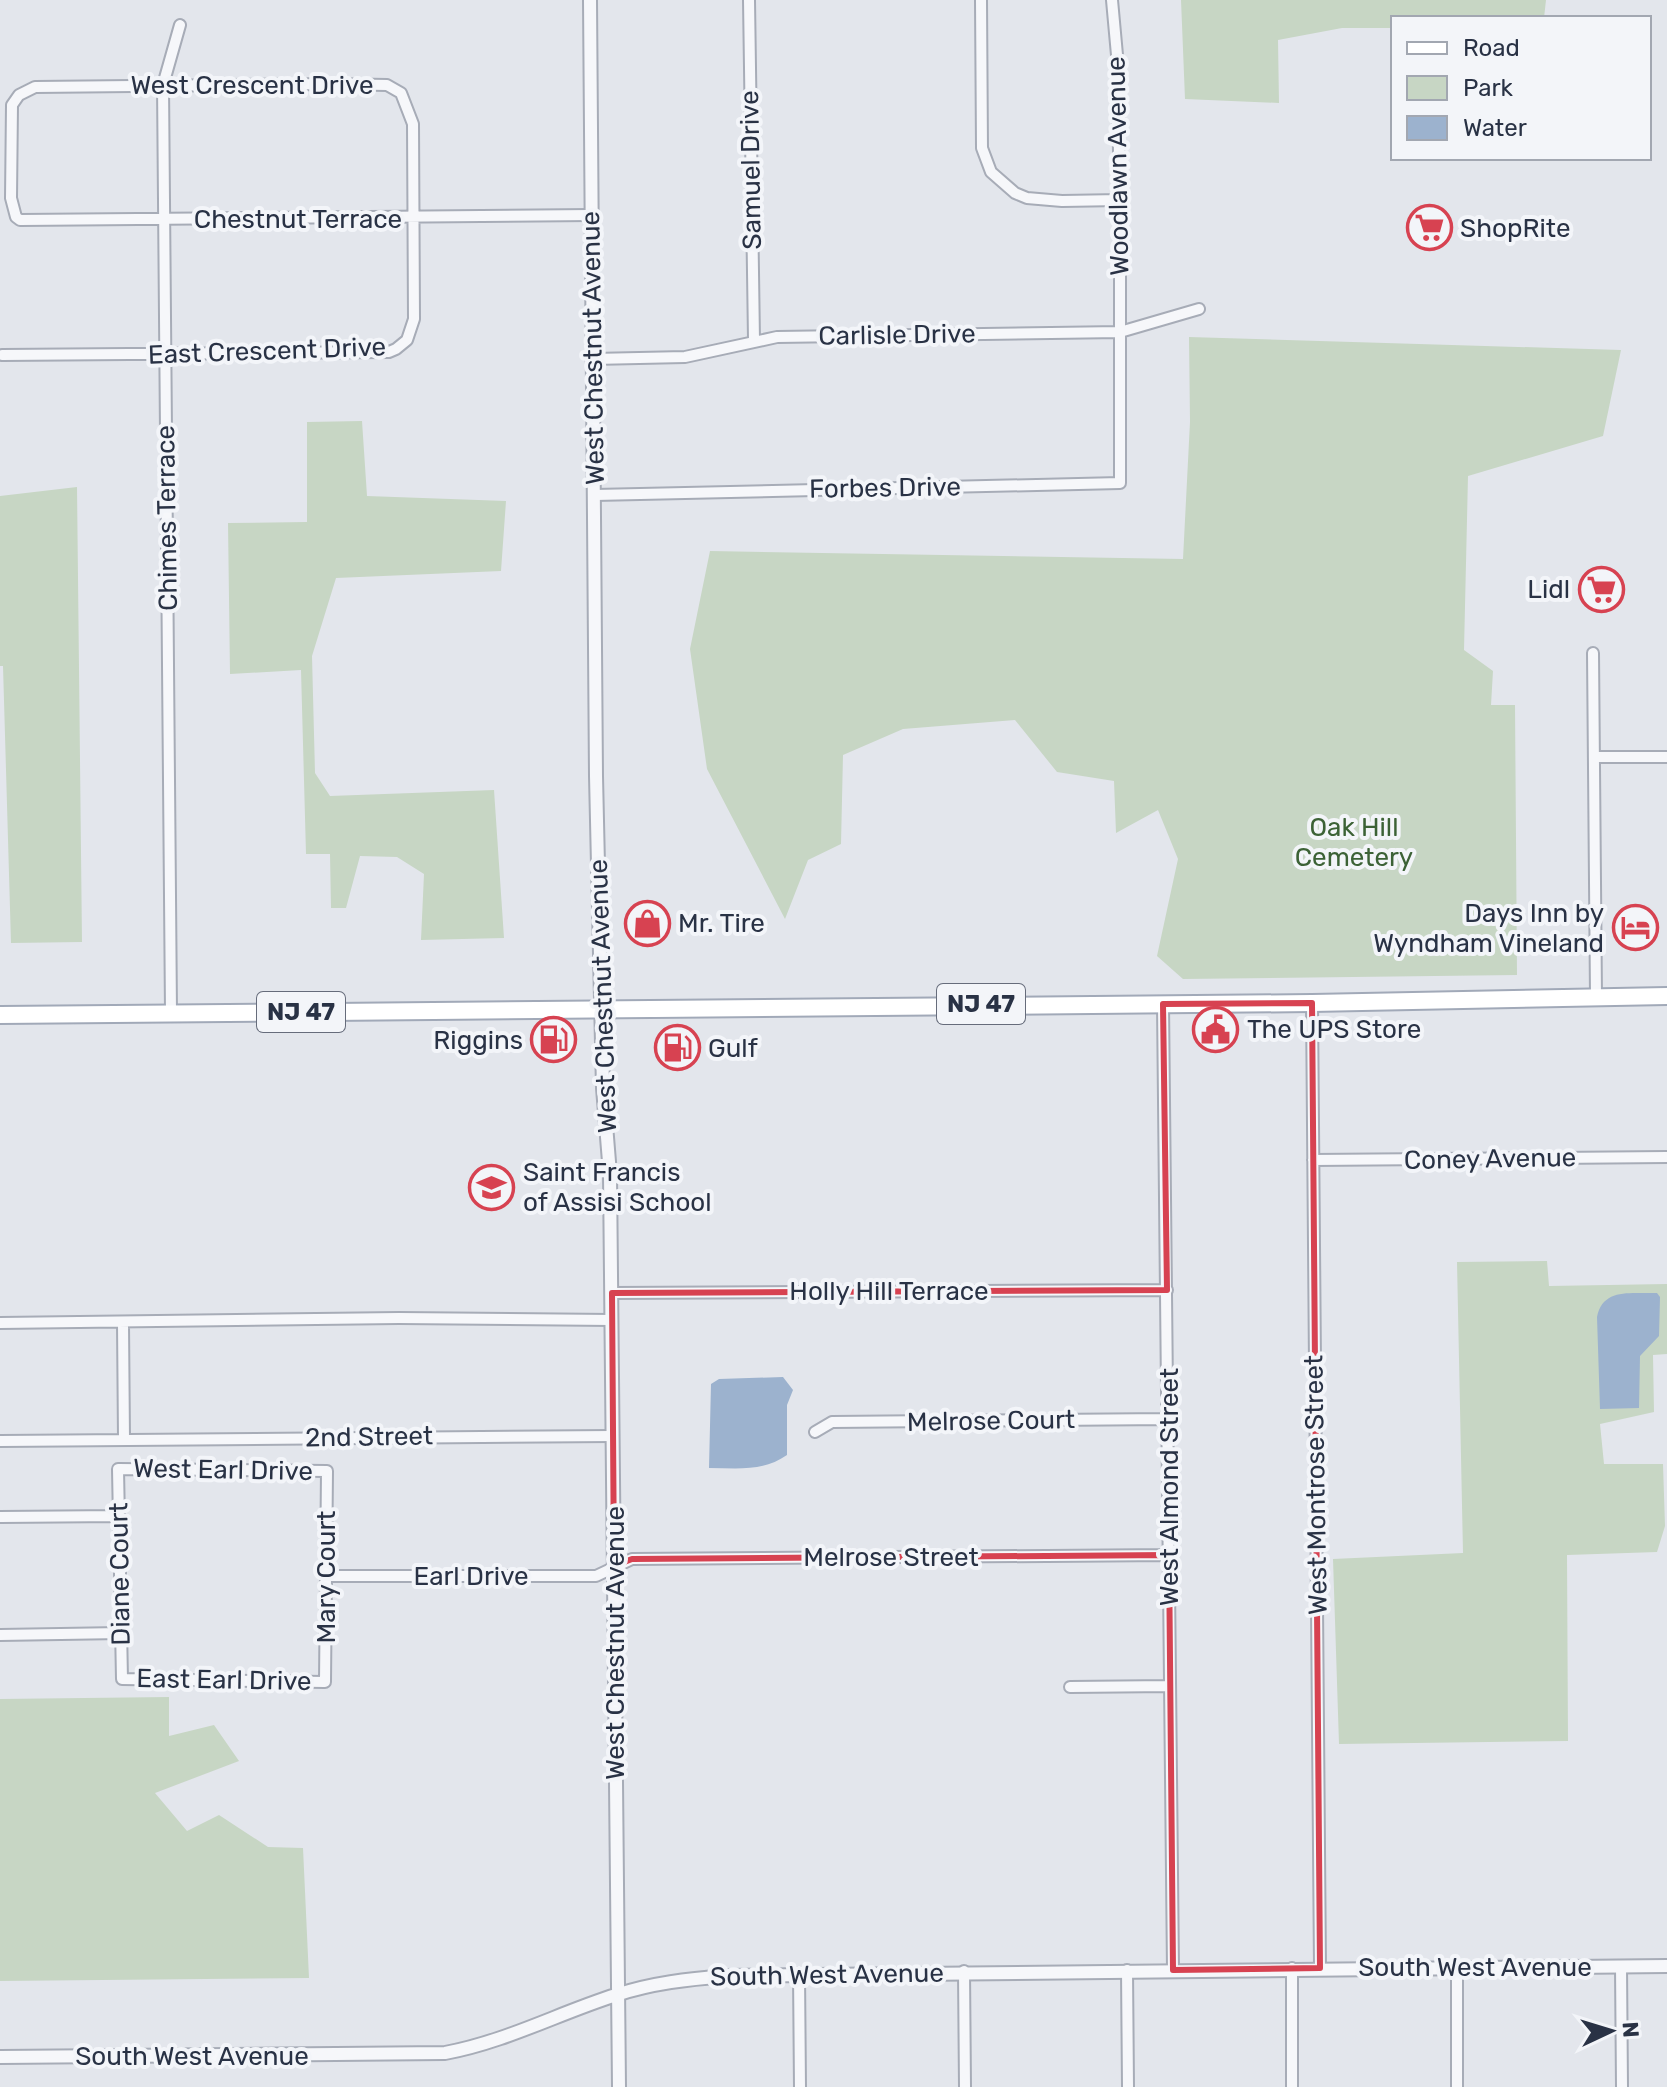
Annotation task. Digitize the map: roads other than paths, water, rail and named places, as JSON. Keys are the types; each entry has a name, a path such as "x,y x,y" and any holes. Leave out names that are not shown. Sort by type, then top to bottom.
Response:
{"main road":[{"name":"NJ 47","path":"0,1015 1663,997"}],"street":[{"name":"West Chestnut Avenue","path":"590,0 601,1009 610,1174 612,1293 619,2087"},
{"name":"Samuel Drive","path":"749,0 754,340"},
{"path":"981,0 982,148 991,172 1015,193 1027,198 1120,200"},
{"name":"Woodlawn Avenue","path":"1112,0 1120,200 1119,428"},
{"name":"Chimes Terrace","path":"171,1012 163,85 180,25"},
{"name":"West Crescent Drive","path":"12,207 12,105 19,95 29,89 68,86 387,85 401,93 413,124 413,218"},
{"name":"Chestnut Terrace","path":"12,207 16,217 26,221 592,215"},
{"name":"East Crescent Drive","path":"2,355 376,353 396,349 407,340 413,328 413,218"},
{"name":"Carlisle Drive","path":"593,359 685,357 754,340 814,336 1120,332 1199,309"},
{"name":"Forbes Drive","path":"595,495 1120,483 1119,428"},
{"path":"1593,653 1596,996"},
{"path":"1594,757 1667,757"},
{"name":"West Montrose Street","path":"1312,1003 1320,1968"},
{"name":"West Almond Street","path":"1163,1004 1173,1970"},
{"name":"Coney Avenue","path":"1313,1160 1667,1157"},
{"name":"Holly Hill Terrace","path":"612,1293 1167,1290"},
{"path":"0,1323 123,1324 414,1318 612,1320"},
{"path":"123,1324 124,1439"},
{"name":"Melrose Court","path":"815,1432 832,1422 1169,1419"},
{"name":"2nd Street","path":"0,1441 613,1436"},
{"name":"West Earl Drive","path":"118,1469 327,1471"},
{"name":"Diane Court","path":"118,1469 122,1679"},
{"name":"Mary Court","path":"325,1682 327,1471"},
{"path":"0,1517 119,1516"},
{"name":"Melrose Street","path":"614,1566 632,1559 1169,1555"},
{"name":"Earl Drive","path":"326,1576 596,1576 605,1574 614,1566"},
{"path":"0,1635 121,1633"},
{"name":"East Earl Drive","path":"122,1679 325,1682"},
{"path":"1070,1687 1170,1686"},
{"path":"1621,1966 1622,2087"},
{"name":"South West Avenue","path":"0,2057 445,2053 485,2045 618,1994 685,1979 799,1973 1667,1966"},
{"path":"1457,1967 1457,2087"},
{"path":"1292,1968 1292,2087"},
{"path":"1127,1970 1128,2087"},
{"path":"964,1971 965,2087"},
{"path":"799,1973 800,2087"}],"water":[{"path":"1657,1293 1660,1297 1659,1336 1640,1356 1639,1408 1600,1409 1597,1317 1600,1307 1612,1296 1620,1294"},
{"path":"783,1377 793,1390 787,1405 787,1455 759,1467 709,1468 711,1384 719,1379"}],"place":[{"name":"ShopRite","path":"1429,228"},
{"name":"Lidl","path":"1601,589"},
{"name":"Mr. Tire","path":"647,923"},
{"name":"Days Inn by Wyndham Vineland","path":"1635,928"},
{"name":"The UPS Store","path":"1216,1029"},
{"name":"Riggins","path":"554,1040"},
{"name":"Gulf","path":"677,1048"},
{"name":"Saint Francis of Assisi School","path":"492,1187"}],"park label":[{"name":"Oak Hill Cemetery","path":"1354,842"}]}
